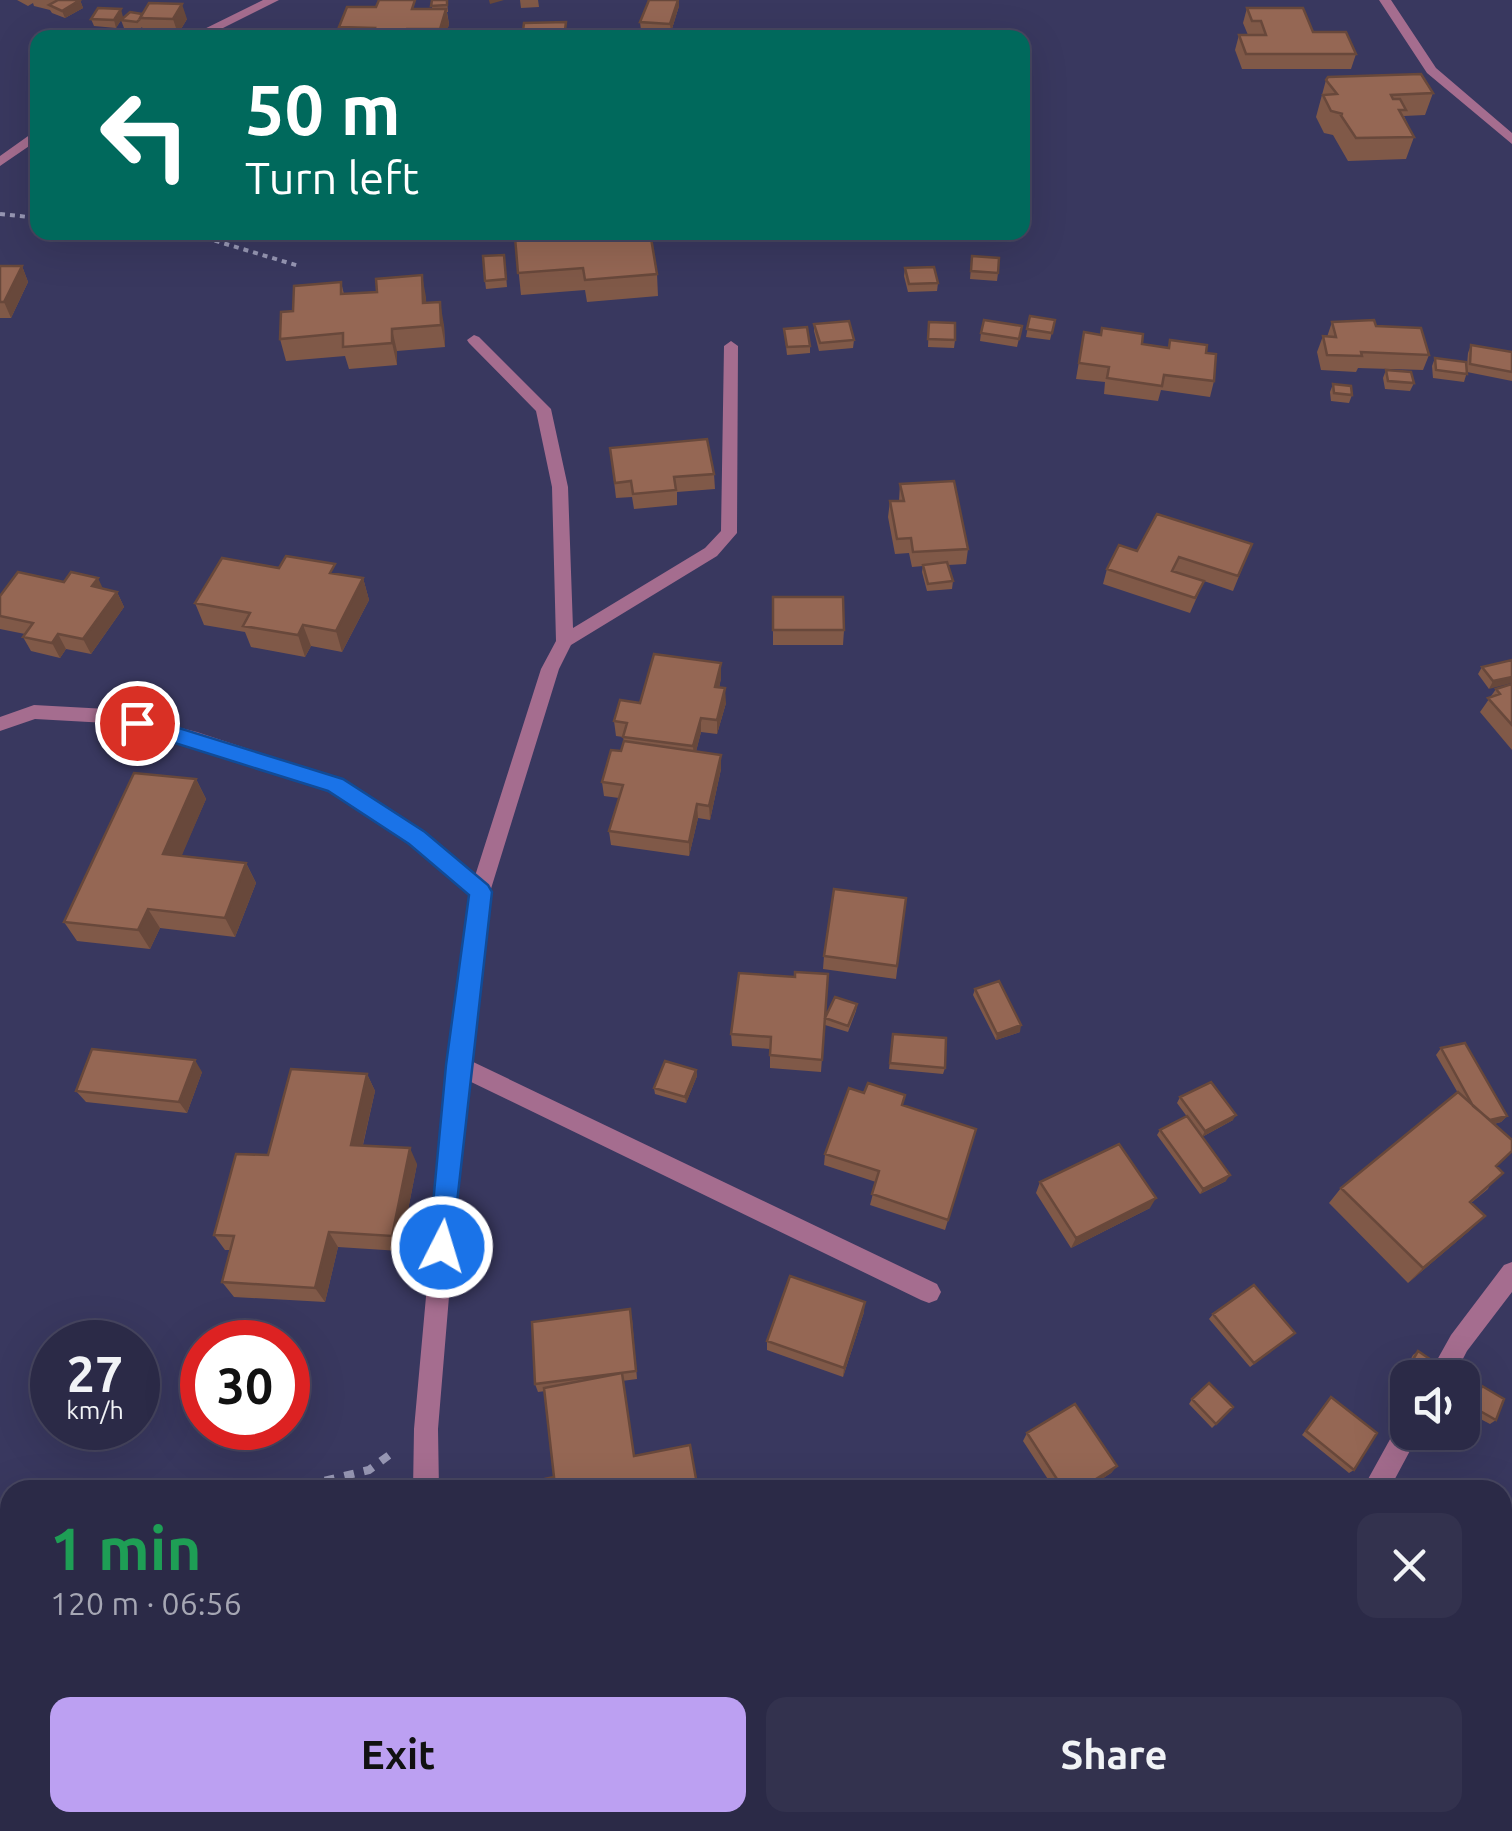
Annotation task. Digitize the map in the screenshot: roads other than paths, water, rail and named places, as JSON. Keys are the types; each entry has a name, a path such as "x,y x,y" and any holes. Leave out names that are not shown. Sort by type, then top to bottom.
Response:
{"street":[{"path":"209,30 273,0"},
{"path":"1385,0 1431,70 1512,140"},
{"path":"0,162 30,139"},
{"path":"474,340 543,408 560,487 565,641"},
{"path":"426,1480 426,1429 458,1065 480,892 550,668 565,641 711,552 729,533 731,346"},
{"path":"0,724 34,712 107,716 197,739 335,785 417,838 480,892"},
{"path":"458,1065 929,1292"},
{"path":"1449,1360 1512,1273"},
{"path":"1381,1480 1398,1450"}]}
